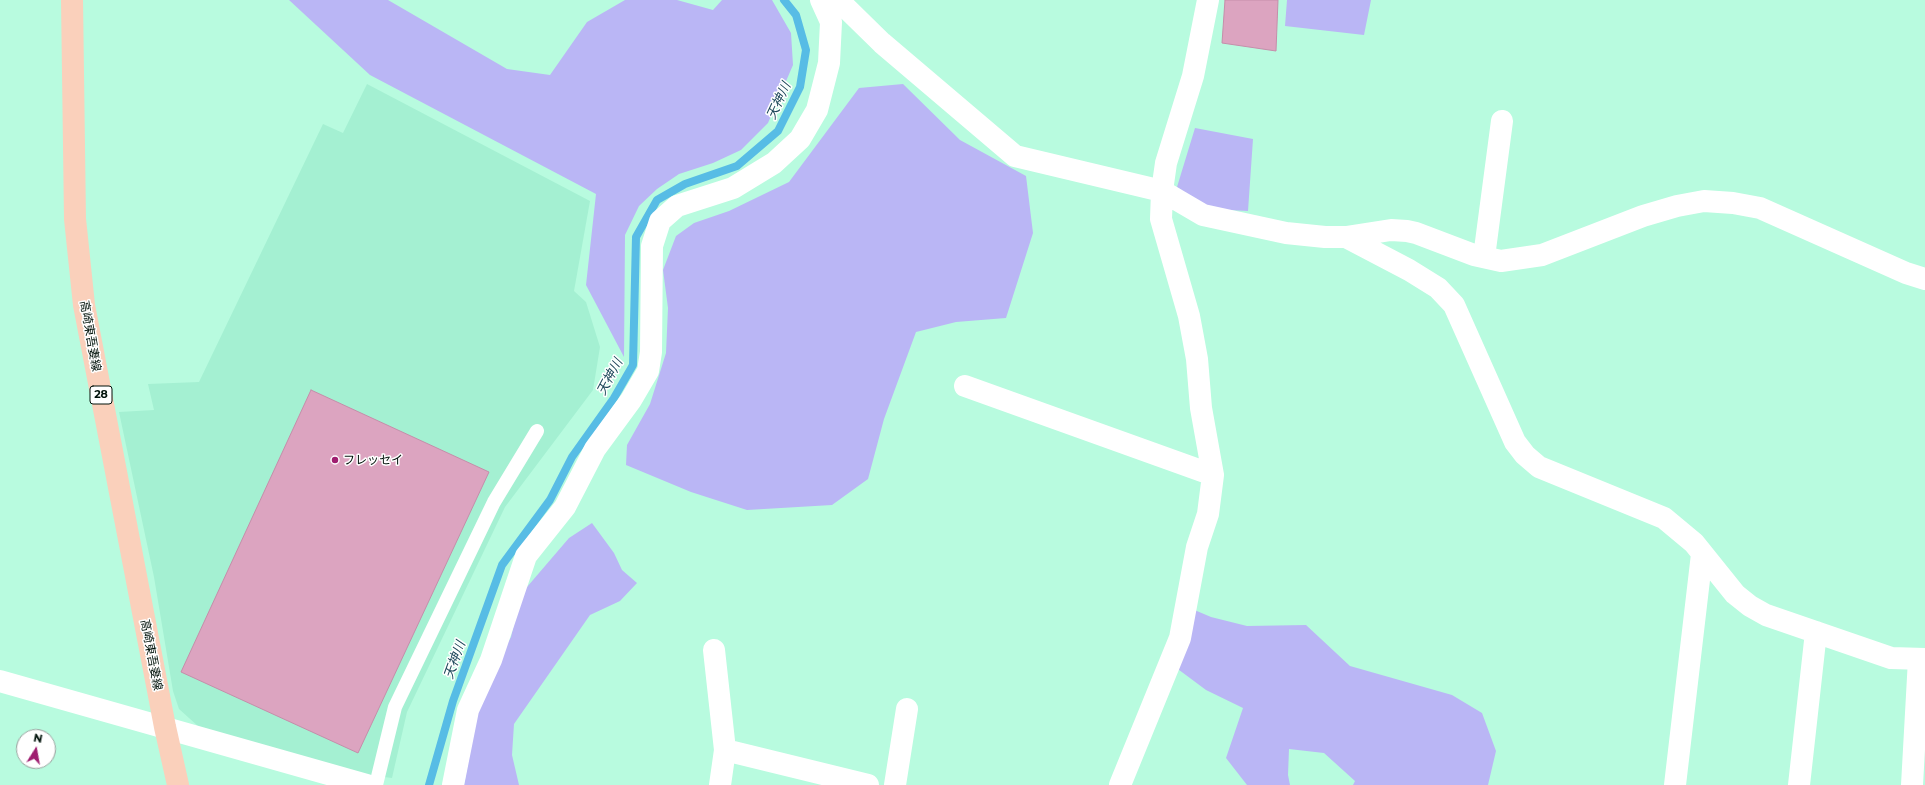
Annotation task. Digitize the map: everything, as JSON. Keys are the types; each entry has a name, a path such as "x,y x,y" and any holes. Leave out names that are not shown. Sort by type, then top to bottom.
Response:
{"main road":[{"name":"高崎東吾妻線","path":"72,0 75,219 84,304 165,727 178,785"}],"street":[{"path":"453,785 468,710 491,660 526,556 565,507 595,449 631,400 648,371 651,352 652,246 660,221 677,206 733,188 740,184 774,163 800,139 817,110 828,63 831,22 821,0"},
{"path":"838,0 882,43 1015,156 1162,191 1203,216 1286,233 1325,237 1346,237 1391,230 1416,232 1474,255 1501,260 1542,255 1643,216 1704,201 1734,203 1760,208 1906,273 1925,279"},
{"path":"1120,785 1180,638 1197,547 1208,514 1213,474 1201,408 1198,359 1189,316 1162,219 1162,191 1166,163 1193,76 1208,0"},
{"path":"1484,257 1502,121"},
{"path":"1346,237 1409,270 1438,288 1454,305 1515,442 1525,455 1539,467 1664,518 1689,539 1735,594 1750,606 1766,615 1891,658 1922,659 1912,785"},
{"path":"965,386 1213,474"},
{"path":"1675,785 1702,554"},
{"path":"1799,785 1816,632"},
{"path":"714,650 725,750 720,785"},
{"path":"0,681 367,785"},
{"path":"895,785 907,709"},
{"path":"725,750 868,785"}],"lane":[{"path":"376,785 395,707 494,502 537,431"}],"shaded area":[{"path":"289,0 388,0 507,69 550,75 587,22 625,0 677,0 713,10 722,0 772,0 791,33 793,65 768,123 741,150 713,163 679,174 657,189 639,206 625,235 624,357 586,285 596,194 370,75"},
{"path":"1287,0 1371,0 1364,35 1285,26"},
{"name":"フレッセイ","path":"367,84 590,201 574,291 586,302 600,347 593,390 505,507 407,712 392,778 346,772 199,727 179,709 173,691 154,577 119,412 154,410 148,384 199,382 323,124 343,133"},
{"path":"903,84 960,140 1026,176 1033,233 1006,318 956,322 916,332 884,419 868,479 832,505 747,510 691,492 626,465 627,445 650,404 666,353 668,308 663,270 676,236 694,223 729,211 789,182 859,88"},
{"path":"1195,128 1253,139 1248,211 1209,209 1177,187"},
{"path":"592,523 614,553 622,570 637,583 620,601 590,615 514,724 512,755 519,785 464,785 477,711 491,673 511,637 521,594 569,538"},
{"path":"1185,606 1211,617 1247,626 1306,625 1350,666 1452,695 1482,713 1496,751 1488,785 1353,785 1355,781 1324,753 1289,749 1288,775 1290,785 1247,785 1226,758 1243,708 1206,690 1163,658"}],"building":[{"path":"1225,0 1278,0 1276,51 1222,43"},
{"path":"311,390 489,472 358,753 181,672"}],"waterway":[{"name":"天神川","path":"429,785 453,701 502,565 550,500 572,457 614,398 633,365 636,237 657,200 685,184 737,166 778,131 800,87 806,50 796,15 784,0"}],"place":[{"name":"フレッセイ","path":"335,460"}]}
